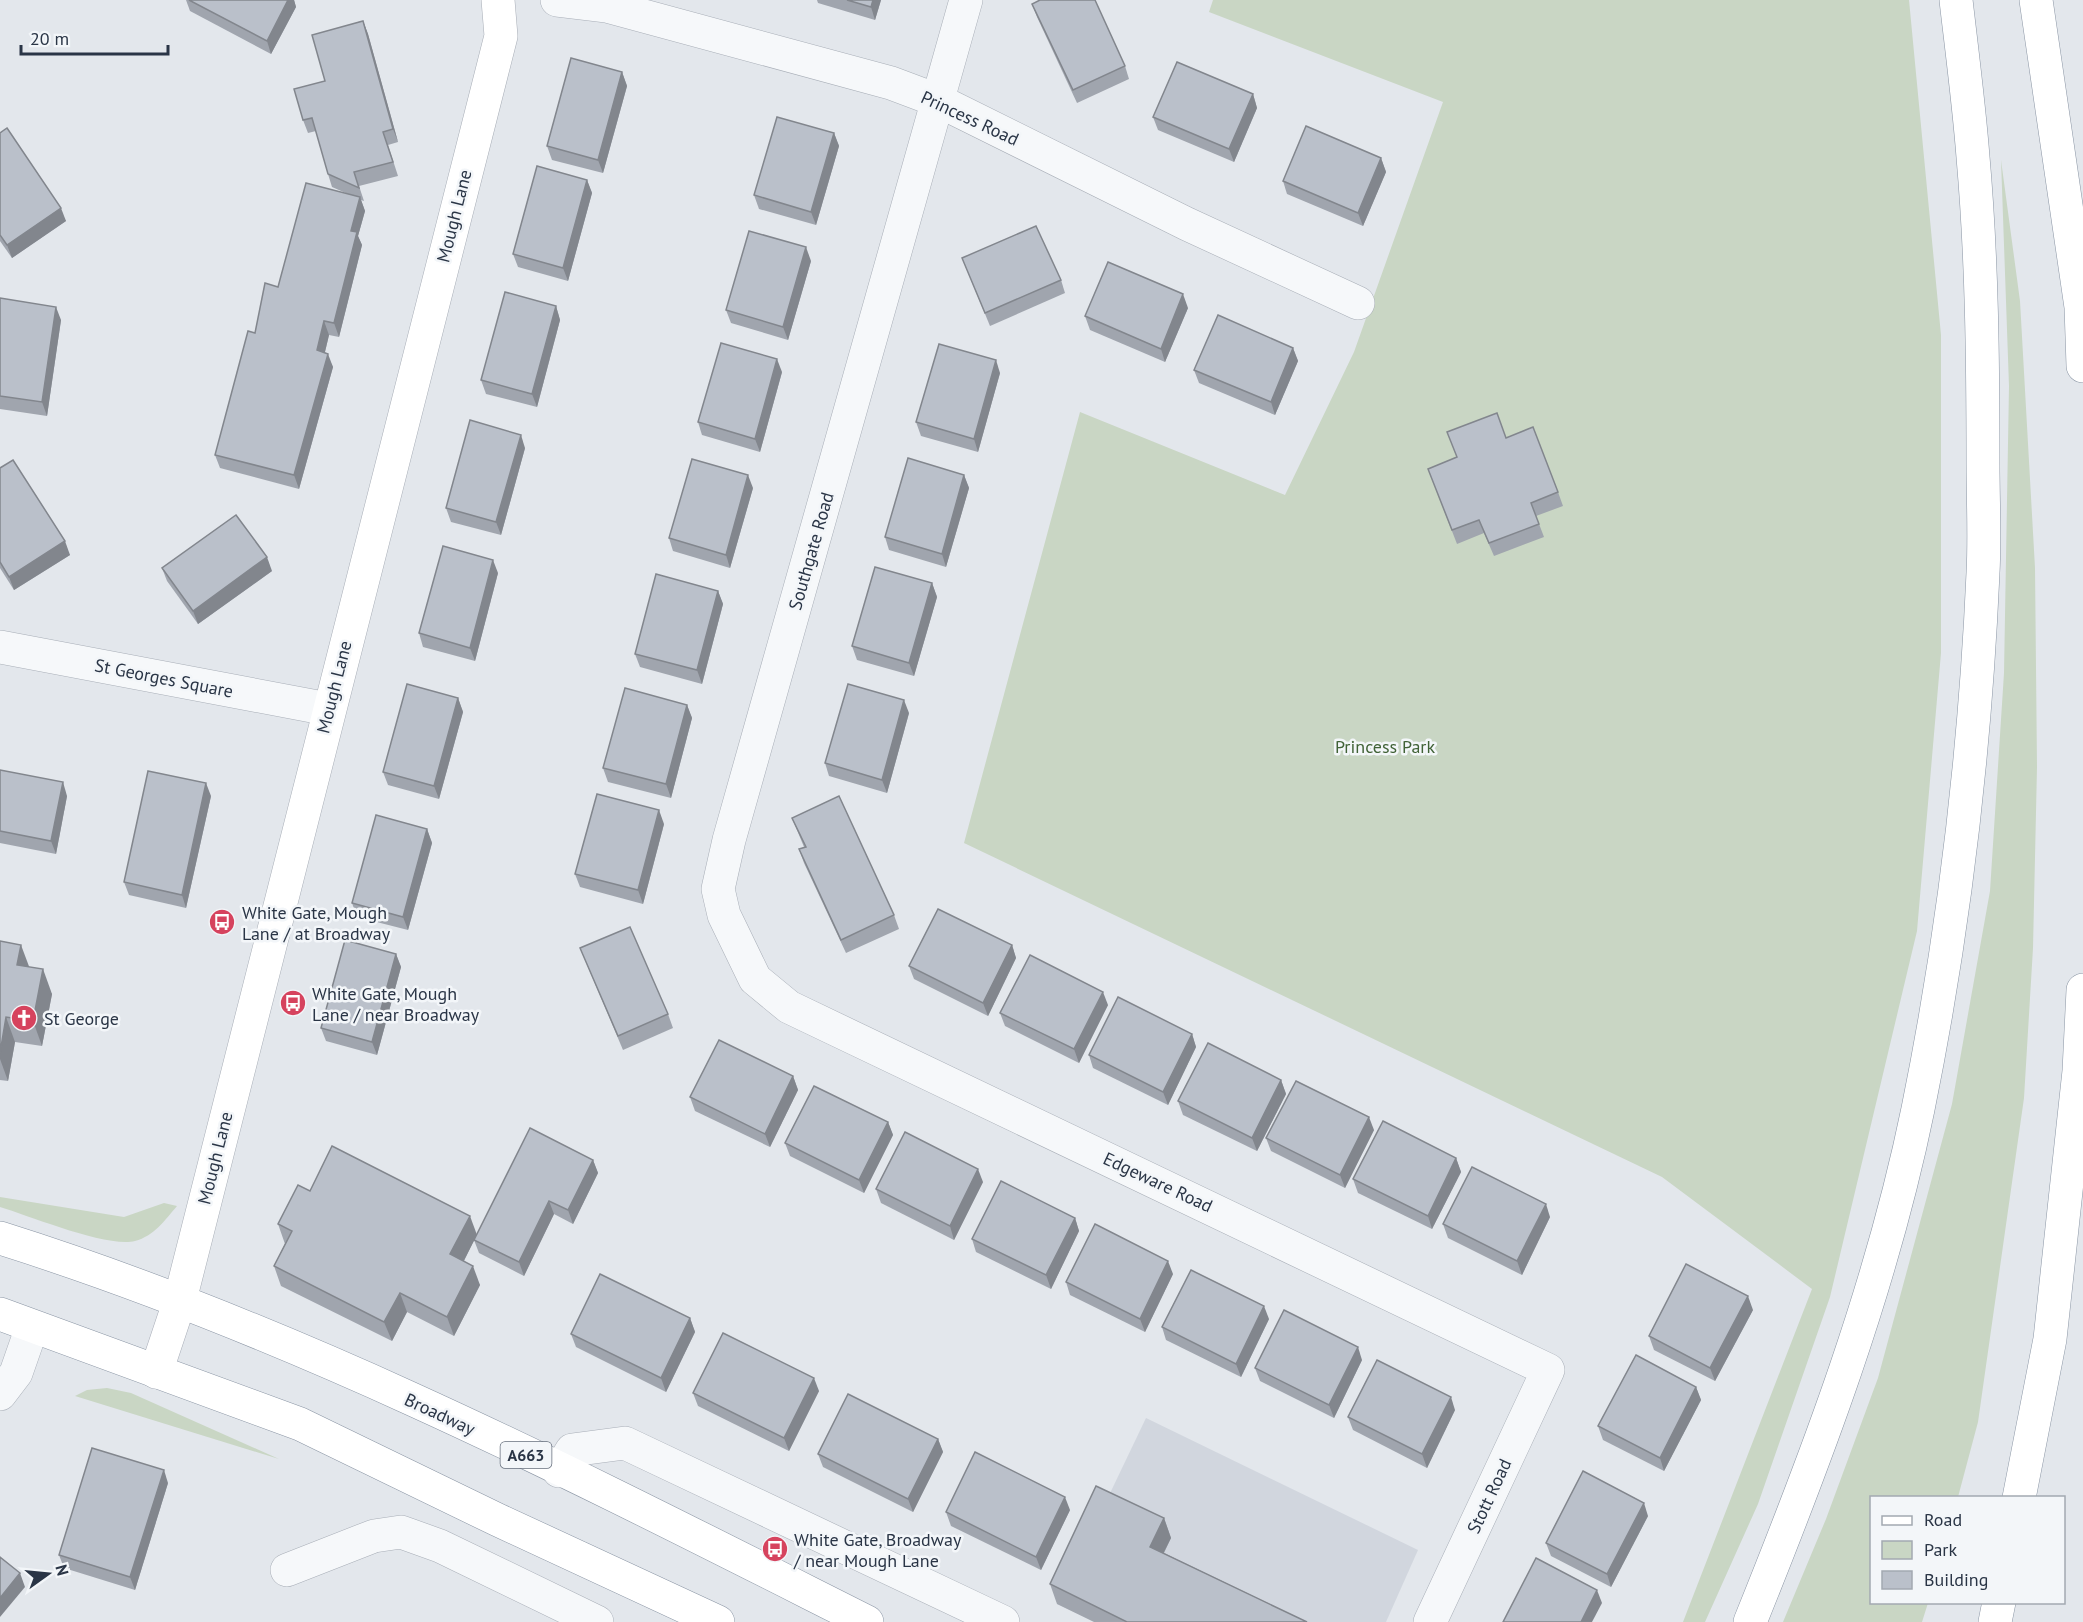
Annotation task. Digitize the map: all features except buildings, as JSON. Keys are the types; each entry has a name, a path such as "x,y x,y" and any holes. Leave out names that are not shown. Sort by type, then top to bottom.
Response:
{"main road":[{"name":"Mough Lane","path":"156,1372 180,1299 328,709 501,36 498,0"},
{"path":"1750,1622 1794,1512 1862,1319 1893,1209 1917,1112 1949,939 1970,774 1983,570 1983,364 1973,160 1956,0"},
{"path":"2036,0 2081,307 2083,366"},
{"path":"2019,1496 2050,1339 2079,1071 2083,990"},
{"name":"Broadway","path":"0,1238 180,1299 353,1373 867,1622"},
{"path":"0,1314 300,1424 498,1520 718,1622"},
{"path":"1995,1622 1999,1604"}],"street":[{"name":"Princess Road","path":"557,0 607,6 891,83 939,101 1187,224 1358,303"},
{"name":"Southgate Road","path":"770,991 755,979 724,915 718,889 732,829 966,0"},
{"name":"St Georges Square","path":"0,647 328,709"},
{"name":"Edgeware Road","path":"770,991 789,1007 1548,1370"},
{"path":"0,1394 16,1373 32,1326"},
{"name":"Stott Road","path":"1430,1622 1548,1370"},
{"path":"559,1471 572,1450 625,1443 1002,1622"},
{"path":"287,1570 374,1536 401,1532 440,1546 597,1622"}],"shaded area":[{"path":"1146,1418 1418,1550 1386,1622 1096,1622 1057,1604"}],"green space":[{"name":"Princess Park","path":"1213,0 1909,0 1941,335 1941,653 1917,931 1830,1297 1758,1504 1705,1622 1683,1622 1812,1289 1662,1177 964,843 1080,412 1285,495 1354,352 1443,102 1209,12"},
{"path":"2001,160 2020,301 2035,568 2037,767 2033,948 2024,1098 1978,1422 1958,1496 1870,1496 1870,1604 1928,1604 1922,1622 1783,1622 1826,1519 1878,1378 1952,1104 1990,891 2004,673 2009,386"},
{"path":"0,1197 124,1217 164,1203 177,1206 159,1227 142,1239 122,1242 88,1236 0,1207"},
{"path":"107,1388 131,1393 279,1459 75,1396 87,1390"}],"place":[{"name":"White Gate, Mough Lane / at Broadway","path":"222,922"},
{"name":"White Gate, Mough Lane / near Broadway","path":"293,1003"},
{"name":"St George","path":"24,1018"},
{"name":"White Gate, Broadway / near Mough Lane","path":"775,1549"}]}
